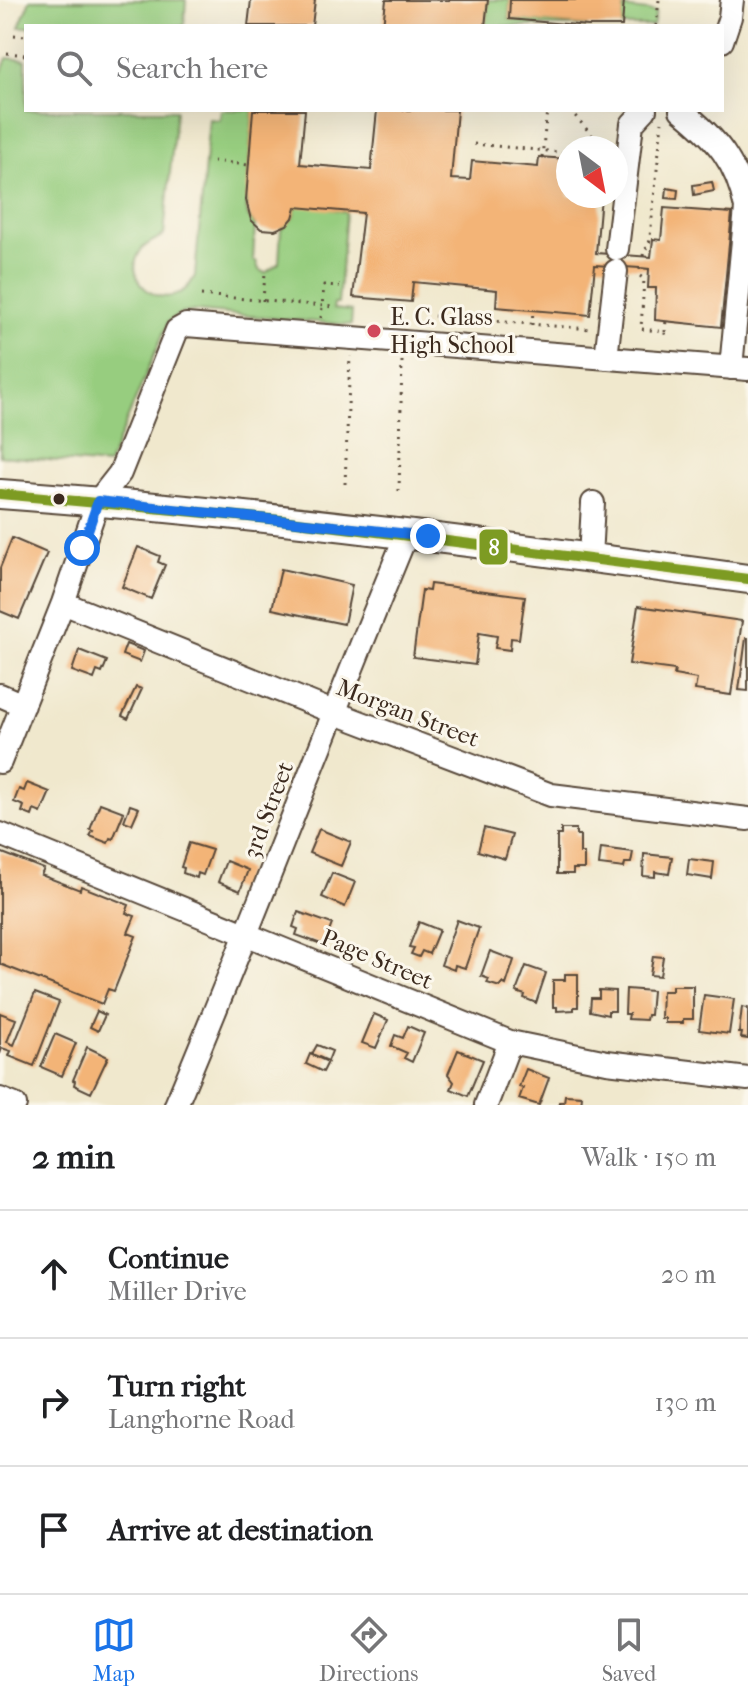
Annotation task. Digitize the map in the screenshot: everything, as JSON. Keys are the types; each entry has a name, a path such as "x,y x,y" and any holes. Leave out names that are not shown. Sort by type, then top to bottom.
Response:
{"main road":[{"path":"0,494 407,533 748,579"}],"street":[{"path":"724,35 732,0"},
{"path":"606,358 632,124 638,112"},
{"path":"0,762 63,603 98,501 120,473 177,330 186,325 739,368 746,208 742,187 733,166 713,136 683,112"},
{"path":"590,558 593,503"},
{"name":"3rd Street","path":"176,1105 248,934 333,712 407,533"},
{"name":"Morgan Street","path":"63,603 333,712 551,795 748,819"},
{"path":"0,695 23,705"},
{"name":"Page Street","path":"0,834 510,1042 607,1062 748,1079"},
{"path":"486,1105 510,1042"},
{"path":"0,1099 15,1105"}],"path":[{"path":"656,24 659,0"},
{"path":"14,35 24,36"},
{"path":"7,53 24,55"},
{"path":"542,157 547,112"},
{"path":"572,112 593,136"},
{"path":"643,256 649,246 663,112"},
{"path":"474,144 556,152"},
{"path":"213,161 248,165"},
{"path":"640,268 640,276 644,279 641,329 665,334 666,320"},
{"path":"263,301 265,273"},
{"path":"320,322 324,285 340,286"},
{"path":"201,295 334,307"},
{"path":"532,325 533,310"},
{"path":"434,316 596,330"},
{"path":"345,484 350,349"},
{"path":"399,491 402,352"}],"green space":[{"path":"30,0 186,0 184,24 24,24 24,27 19,27"},
{"path":"488,0 510,0 509,19 565,24 485,24"},
{"path":"623,8 656,12 653,24 622,24"},
{"path":"7,58 24,60 24,112 176,112 164,235 144,247 136,262 136,274 141,284 161,296 173,296 185,289 195,276 209,119 220,120 221,112 253,112 246,206 248,216 255,225 253,261 265,273 279,263 281,229 293,218 297,203 346,212 338,304 334,304 333,309 352,311 351,325 194,311 179,314 168,322 108,465 0,456 0,76"}],"building":[{"path":"251,0 315,0 312,24 248,24"},
{"path":"386,0 488,0 485,24 383,24"},
{"path":"510,0 624,0 622,24 565,24 509,19"},
{"path":"253,112 305,112 300,164 371,170 377,112 457,112 451,179 470,180 472,161 538,167 539,157 556,158 556,208 600,208 596,253 651,257 653,239 661,240 664,208 732,213 721,327 655,320 656,288 648,288 649,269 640,268 595,265 590,315 496,307 497,290 413,282 411,302 353,297 363,213 296,207 287,225 275,230 261,229 251,220 246,200"},
{"path":"712,182 714,191 694,195 693,185"},
{"path":"667,188 678,190 677,199 666,198"},
{"path":"12,538 47,553 19,619 0,611 0,568"},
{"path":"138,547 160,556 158,562 165,565 151,599 122,587"},
{"path":"281,569 352,585 344,624 272,609"},
{"path":"430,584 525,596 519,639 511,638 510,650 495,648 497,636 479,633 475,665 413,657 422,590 429,591"},
{"path":"638,606 742,621 731,695 695,690 697,679 674,675 675,670 629,664"},
{"path":"748,638 748,691 739,690"},
{"path":"126,644 144,651 140,662 122,655"},
{"path":"79,650 107,661 102,673 97,671 94,679 72,671"},
{"path":"136,687 142,689 128,719 122,716"},
{"path":"27,783 50,792 41,813 34,810 32,816 22,812 24,806 14,802 19,789 24,791"},
{"path":"100,803 124,812 113,839 110,838 108,843 90,836"},
{"path":"130,805 139,808 132,824 124,821"},
{"path":"484,828 512,835 505,859 478,851"},
{"path":"319,829 351,842 341,866 309,853"},
{"path":"561,829 576,829 576,835 580,835 584,869 573,869 573,874 557,874 557,835 561,835"},
{"path":"189,843 212,850 203,875 198,873 197,878 183,873 184,868 181,867"},
{"path":"601,848 633,852 631,863 625,863 624,868 599,865"},
{"path":"0,852 44,869 41,875 80,890 81,886 129,905 126,913 135,916 128,933 136,936 114,991 108,989 102,1004 0,964"},
{"path":"644,854 672,857 669,874 655,872 655,877 643,876"},
{"path":"689,859 714,862 712,879 687,875"},
{"path":"226,861 248,870 240,891 218,882"},
{"path":"332,873 355,882 345,907 322,897"},
{"path":"298,912 332,924 324,945 296,935 298,929 293,927"},
{"path":"457,920 479,928 465,968 455,965 454,970 441,965"},
{"path":"419,922 439,930 429,954 422,951 419,957 411,954 414,948 409,947"},
{"path":"490,951 514,960 506,985 502,983 500,987 487,983 489,979 481,976"},
{"path":"653,956 663,957 660,976 650,975"},
{"path":"526,966 546,973 536,1003 516,992"},
{"path":"565,974 578,974 578,1007 557,1011 557,1007 553,1007 553,980 565,980"},
{"path":"672,986 693,986 693,1019 683,1019 683,1023 665,1023 665,1018 661,1018 662,991 672,991"},
{"path":"626,989 652,991 650,1015 646,1020 628,1019 629,1014 625,1014"},
{"path":"599,990 615,991 615,1011 608,1011 608,1015 590,1011 591,998 599,998"},
{"path":"35,993 59,1002 34,1066 9,1056 11,1051 2,1048 0,1054 0,1013 16,1019 7,1042 14,1045"},
{"path":"704,995 734,999 729,1034 699,1030"},
{"path":"742,1007 748,1008 748,1039 741,1038 742,1033 739,1033"},
{"path":"97,1011 105,1015 98,1031 90,1027"},
{"path":"374,1014 388,1020 376,1048 362,1043"},
{"path":"408,1026 424,1033 412,1062 404,1058 407,1053 391,1046 395,1035 403,1038"},
{"path":"55,1034 76,1043 62,1076 41,1067"},
{"path":"317,1045 332,1051 328,1061 312,1054"},
{"path":"87,1047 108,1057 91,1093 74,1085 73,1080"},
{"path":"458,1050 483,1060 468,1096 451,1089 454,1082 448,1074"},
{"path":"310,1054 328,1062 323,1072 306,1064"},
{"path":"526,1069 549,1078 539,1105 519,1099 523,1088 519,1087"},
{"path":"565,1095 582,1096 581,1105 559,1105 559,1102 564,1102"}],"transit line":[{"name":"8","path":"0,494 281,520 748,579"}],"place":[{"name":"E. C. Glass High School","path":"374,331"}],"route":[{"path":"82,548 98,501 428,536"}]}
